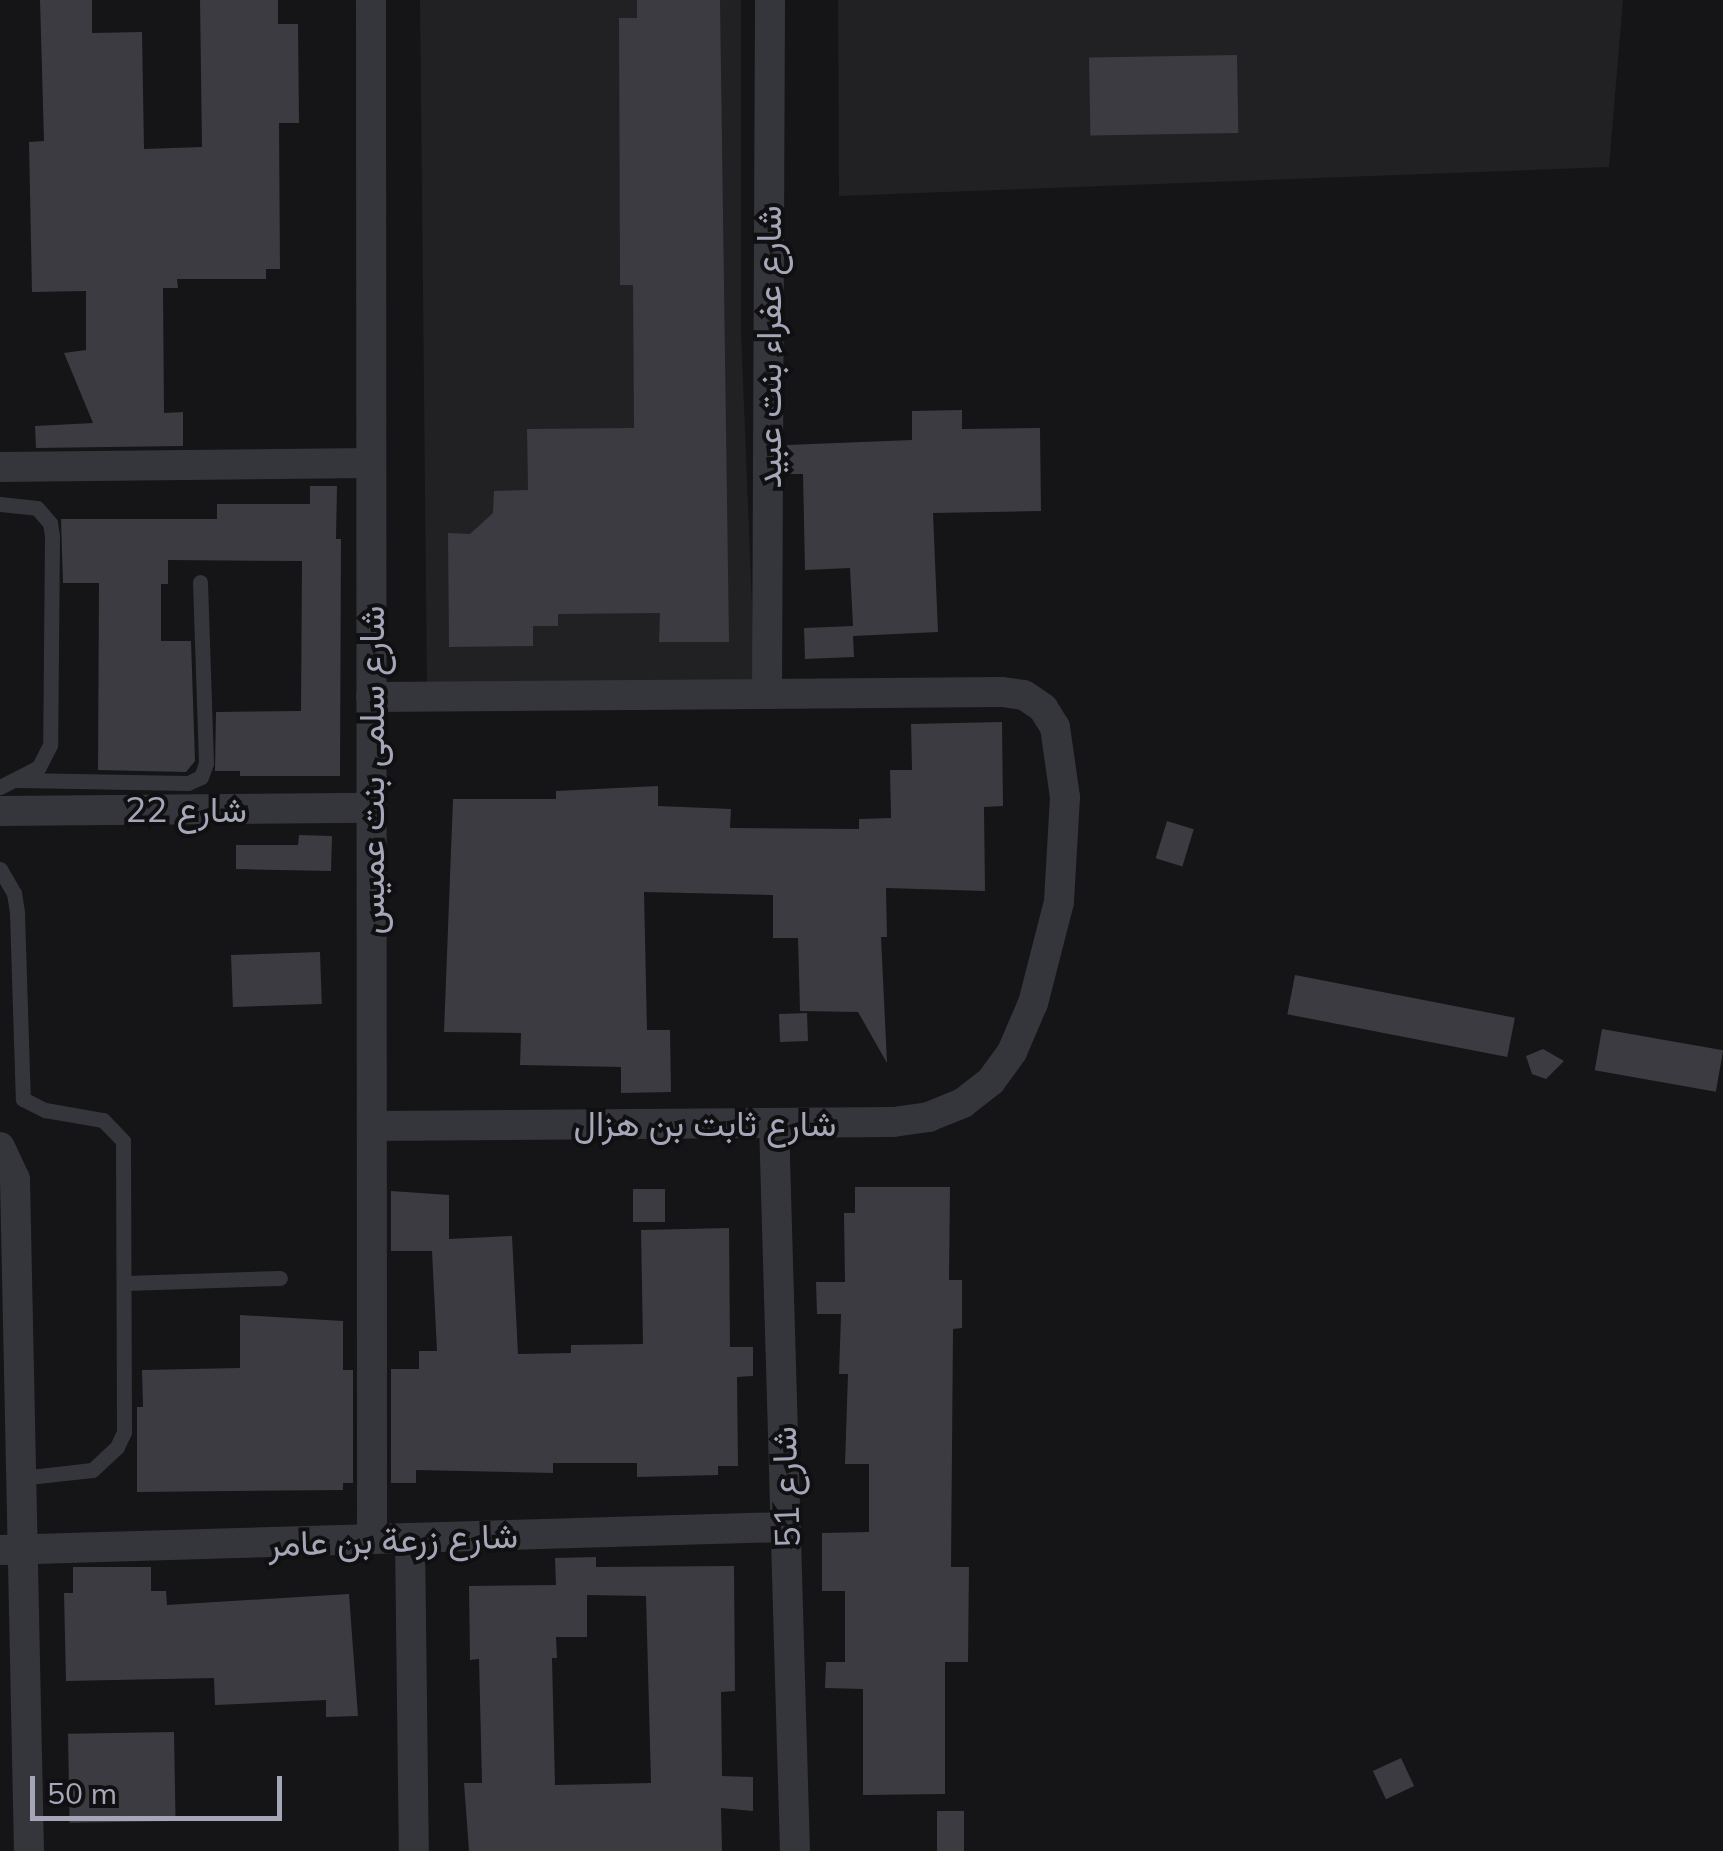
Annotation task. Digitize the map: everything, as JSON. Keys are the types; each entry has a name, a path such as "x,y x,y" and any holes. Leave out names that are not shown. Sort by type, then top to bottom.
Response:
{"street":[{"name":"شارع سلمى بنت عميس","path":"371,0 372,1539"},
{"name":"شارع عفراء بنت عبيد","path":"767,694 770,0"},
{"path":"0,467 371,463"},
{"name":"شارع ثابت بن هزال","path":"372,1126 929,1118 962,1103 991,1081 1012,1052 1049,953 1065,850 1060,745 1043,708 1024,695 1002,692 767,694"},
{"path":"372,698 767,694"},
{"name":"شارع 22","path":"0,811 372,808"},
{"name":"شارع 51","path":"774,1123 795,1851"},
{"path":"0,1147 15,1180 21,1478 12,1550 29,1851"},
{"name":"شارع زرعة بن عامر","path":"12,1550 786,1527"},
{"path":"410,1538 414,1851"}],"lane":[{"path":"0,504 37,508 50,523 52,536 50,745 38,767 0,786"},
{"path":"18,780 188,783 201,777 206,764 200,582"},
{"path":"0,869 14,893 17,913 20,1092 36,1107 102,1120 123,1140 126,1415 117,1448 92,1470 21,1478"},
{"path":"126,1283 280,1278"}],"shaded area":[{"path":"420,0 741,0 741,331 755,679 427,689"},
{"path":"838,0 1623,0 1609,167 839,196"}],"building":[{"path":"40,0 92,0 92,33 142,32 144,149 202,147 200,0 278,0 278,24 298,24 299,123 279,123 280,269 266,269 266,279 177,279 178,288 163,288 164,413 183,412 183,446 36,448 35,426 93,423 64,353 86,350 86,291 32,292 29,142 44,141"},
{"path":"637,0 720,0 729,642 659,642 660,613 558,614 558,626 533,626 533,646 449,647 448,533 470,534 493,513 494,491 528,490 527,429 634,428 633,285 620,285 619,18 637,18"},
{"path":"1237,55 1238,133 1090,136 1089,58"},
{"path":"962,410 962,429 1040,428 1041,511 933,513 938,632 853,636 854,657 805,659 804,628 853,626 850,568 805,570 803,474 787,474 787,445 912,440 912,411"},
{"path":"310,486 337,486 336,539 341,539 340,776 240,776 240,771 215,771 216,712 301,711 302,561 168,560 168,584 161,584 161,641 191,641 195,761 186,772 98,770 99,583 63,583 61,519 217,519 217,504 310,504"},
{"path":"1002,722 1003,806 984,807 985,891 886,888 887,937 881,937 887,1063 858,1012 800,1011 798,938 773,938 773,895 644,892 647,1030 670,1030 671,1092 621,1093 621,1067 520,1065 521,1033 444,1032 453,799 556,799 556,791 658,786 658,806 731,809 730,828 859,829 859,819 891,818 890,770 912,770 911,724"},
{"path":"1167,821 1194,829 1182,866 1156,858"},
{"path":"299,835 332,836 331,871 236,869 236,845 298,845"},
{"path":"320,952 322,1004 233,1007 231,955"},
{"path":"1295,975 1515,1018 1507,1057 1287,1014"},
{"path":"807,1013 808,1041 780,1042 779,1014"},
{"path":"1602,1029 1723,1050 1716,1092 1595,1070"},
{"path":"1543,1049 1564,1061 1546,1079 1532,1074 1526,1056"},
{"path":"855,1187 950,1187 949,1280 962,1280 962,1328 953,1329 951,1567 969,1567 968,1662 945,1662 945,1794 863,1795 863,1689 825,1688 826,1662 845,1662 845,1591 822,1591 822,1533 869,1532 869,1464 845,1464 848,1374 839,1374 841,1314 817,1314 816,1282 845,1282 844,1213 855,1213"},
{"path":"633,1189 665,1189 665,1222 633,1222"},
{"path":"391,1191 449,1195 449,1239 512,1236 518,1354 571,1353 571,1345 643,1344 641,1230 729,1228 730,1347 753,1347 753,1376 737,1377 738,1466 718,1466 718,1475 637,1477 637,1463 553,1463 553,1473 416,1470 416,1483 391,1483 391,1369 419,1369 419,1351 437,1351 432,1251 391,1251"},
{"path":"240,1315 343,1321 343,1370 353,1370 353,1483 343,1483 343,1490 137,1492 137,1407 143,1407 142,1370 240,1368"},
{"path":"596,1557 596,1567 734,1566 735,1691 721,1692 722,1776 753,1777 753,1811 721,1808 722,1851 469,1851 464,1783 482,1783 479,1659 470,1660 469,1586 556,1585 555,1558","holes":["587,1595 646,1596 651,1783 555,1785 552,1658 557,1658 556,1637 587,1637"]},
{"path":"73,1567 151,1567 151,1591 166,1591 167,1605 349,1594 358,1716 326,1717 326,1700 215,1705 214,1678 66,1681 64,1593 73,1593"},
{"path":"174,1732 176,1821 70,1823 68,1734"},
{"path":"1401,1758 1414,1786 1386,1799 1373,1771"},
{"path":"937,1811 964,1811 964,1851 937,1851"}]}
